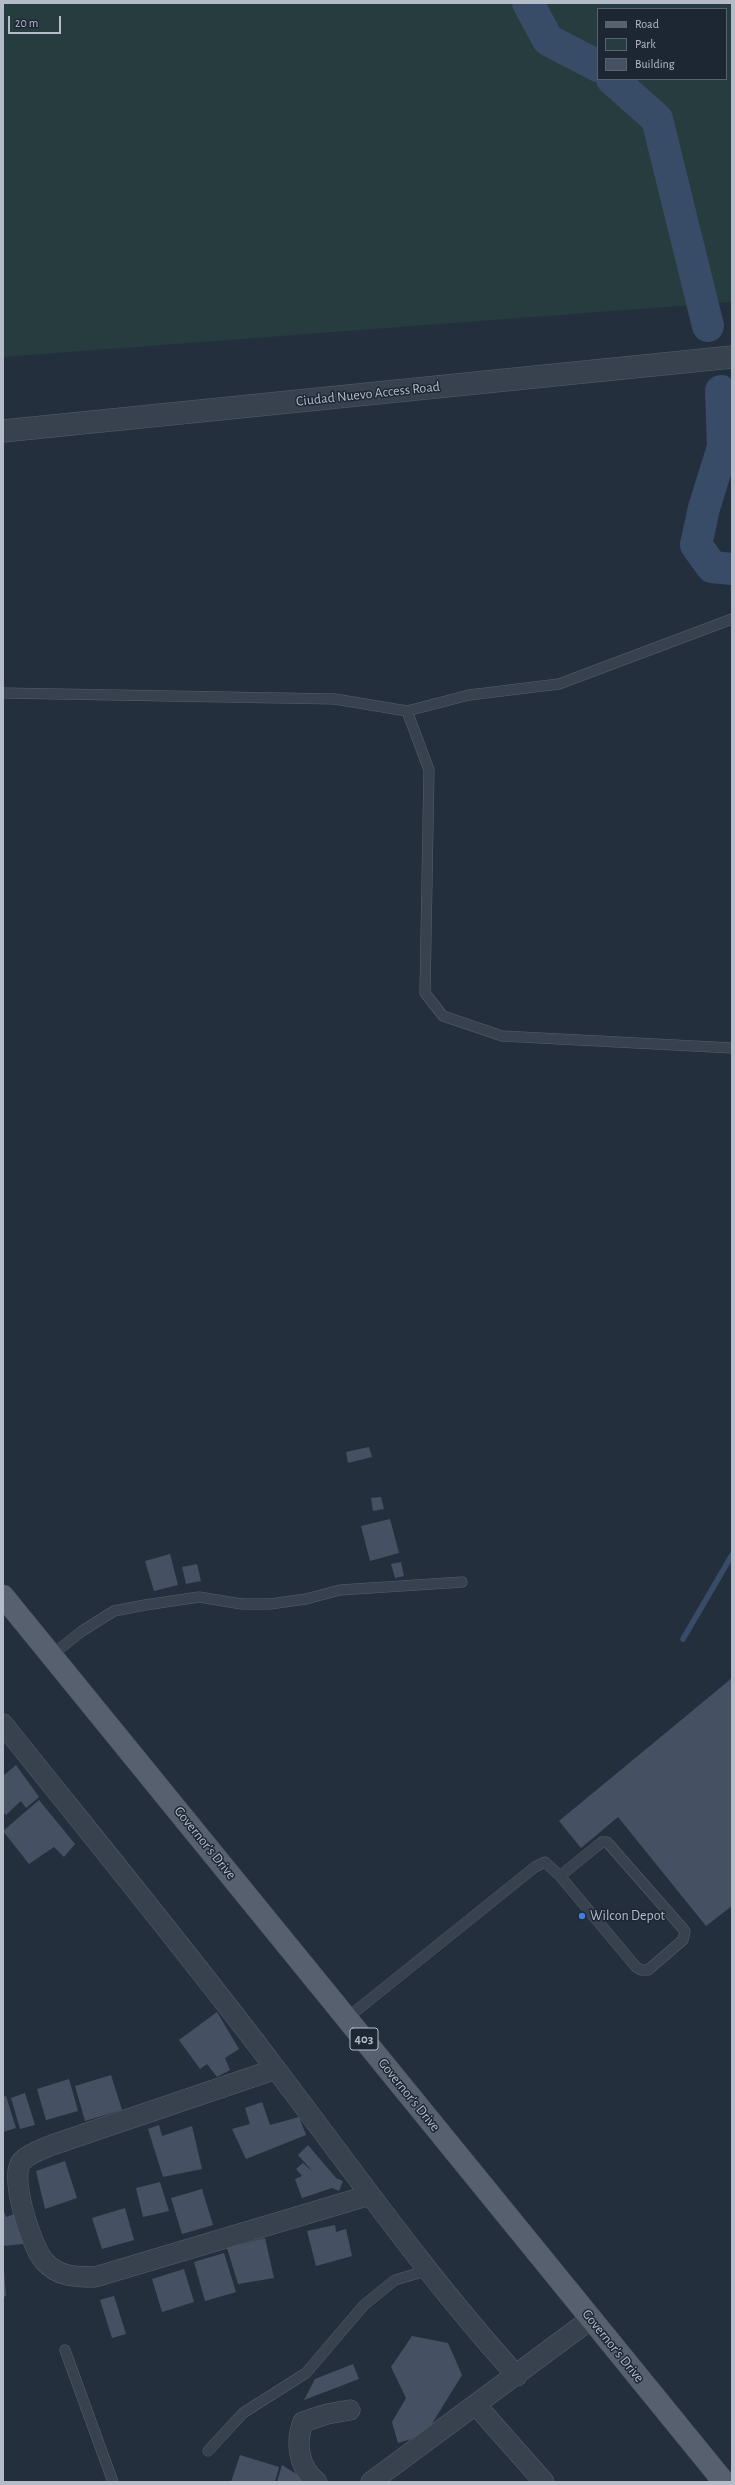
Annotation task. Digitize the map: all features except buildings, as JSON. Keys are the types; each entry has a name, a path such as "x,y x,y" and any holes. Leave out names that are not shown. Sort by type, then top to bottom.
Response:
{"main road":[{"name":"Governor's Drive","path":"3,1596 724,2482"}],"street":[{"name":"Ciudad Nuevo Access Road","path":"3,431 732,357"},
{"path":"3,1724 276,2069 370,2195 429,2270 483,2338 517,2376"},
{"path":"276,2069 52,2145 22,2161 17,2172 22,2212 44,2261 69,2277 95,2277 370,2195"},
{"path":"378,2480 591,2319"},
{"path":"476,2405 544,2482"},
{"path":"317,2482 307,2475 301,2460 299,2433 303,2422 327,2414 350,2410"}],"lane":[{"path":"3,693 335,699 407,711 469,695 559,684 732,619"},
{"path":"407,711 429,770 426,993 443,1016 502,1036 732,1048"},
{"path":"52,1656 82,1631 114,1611 199,1598 242,1604 270,1604 306,1599 340,1590 462,1582"},
{"path":"347,2018 535,1867 544,1862 560,1876 641,1970 648,1970 683,1940 685,1931 607,1842 602,1842 560,1876"},
{"path":"208,2452 243,2413 306,2373 364,2305 395,2280 429,2270"},
{"path":"65,2350 113,2482"}],"green space":[{"path":"3,3 732,3 732,302 3,357"}],"waterway":[{"path":"528,3 548,40 597,65"},
{"path":"613,80 657,119 708,326"},
{"path":"721,391 723,447 704,508 696,545 712,567 732,569"},
{"path":"683,1639 732,1555"}],"place":[{"name":"Wilcon Depot","path":"582,1916"}]}
